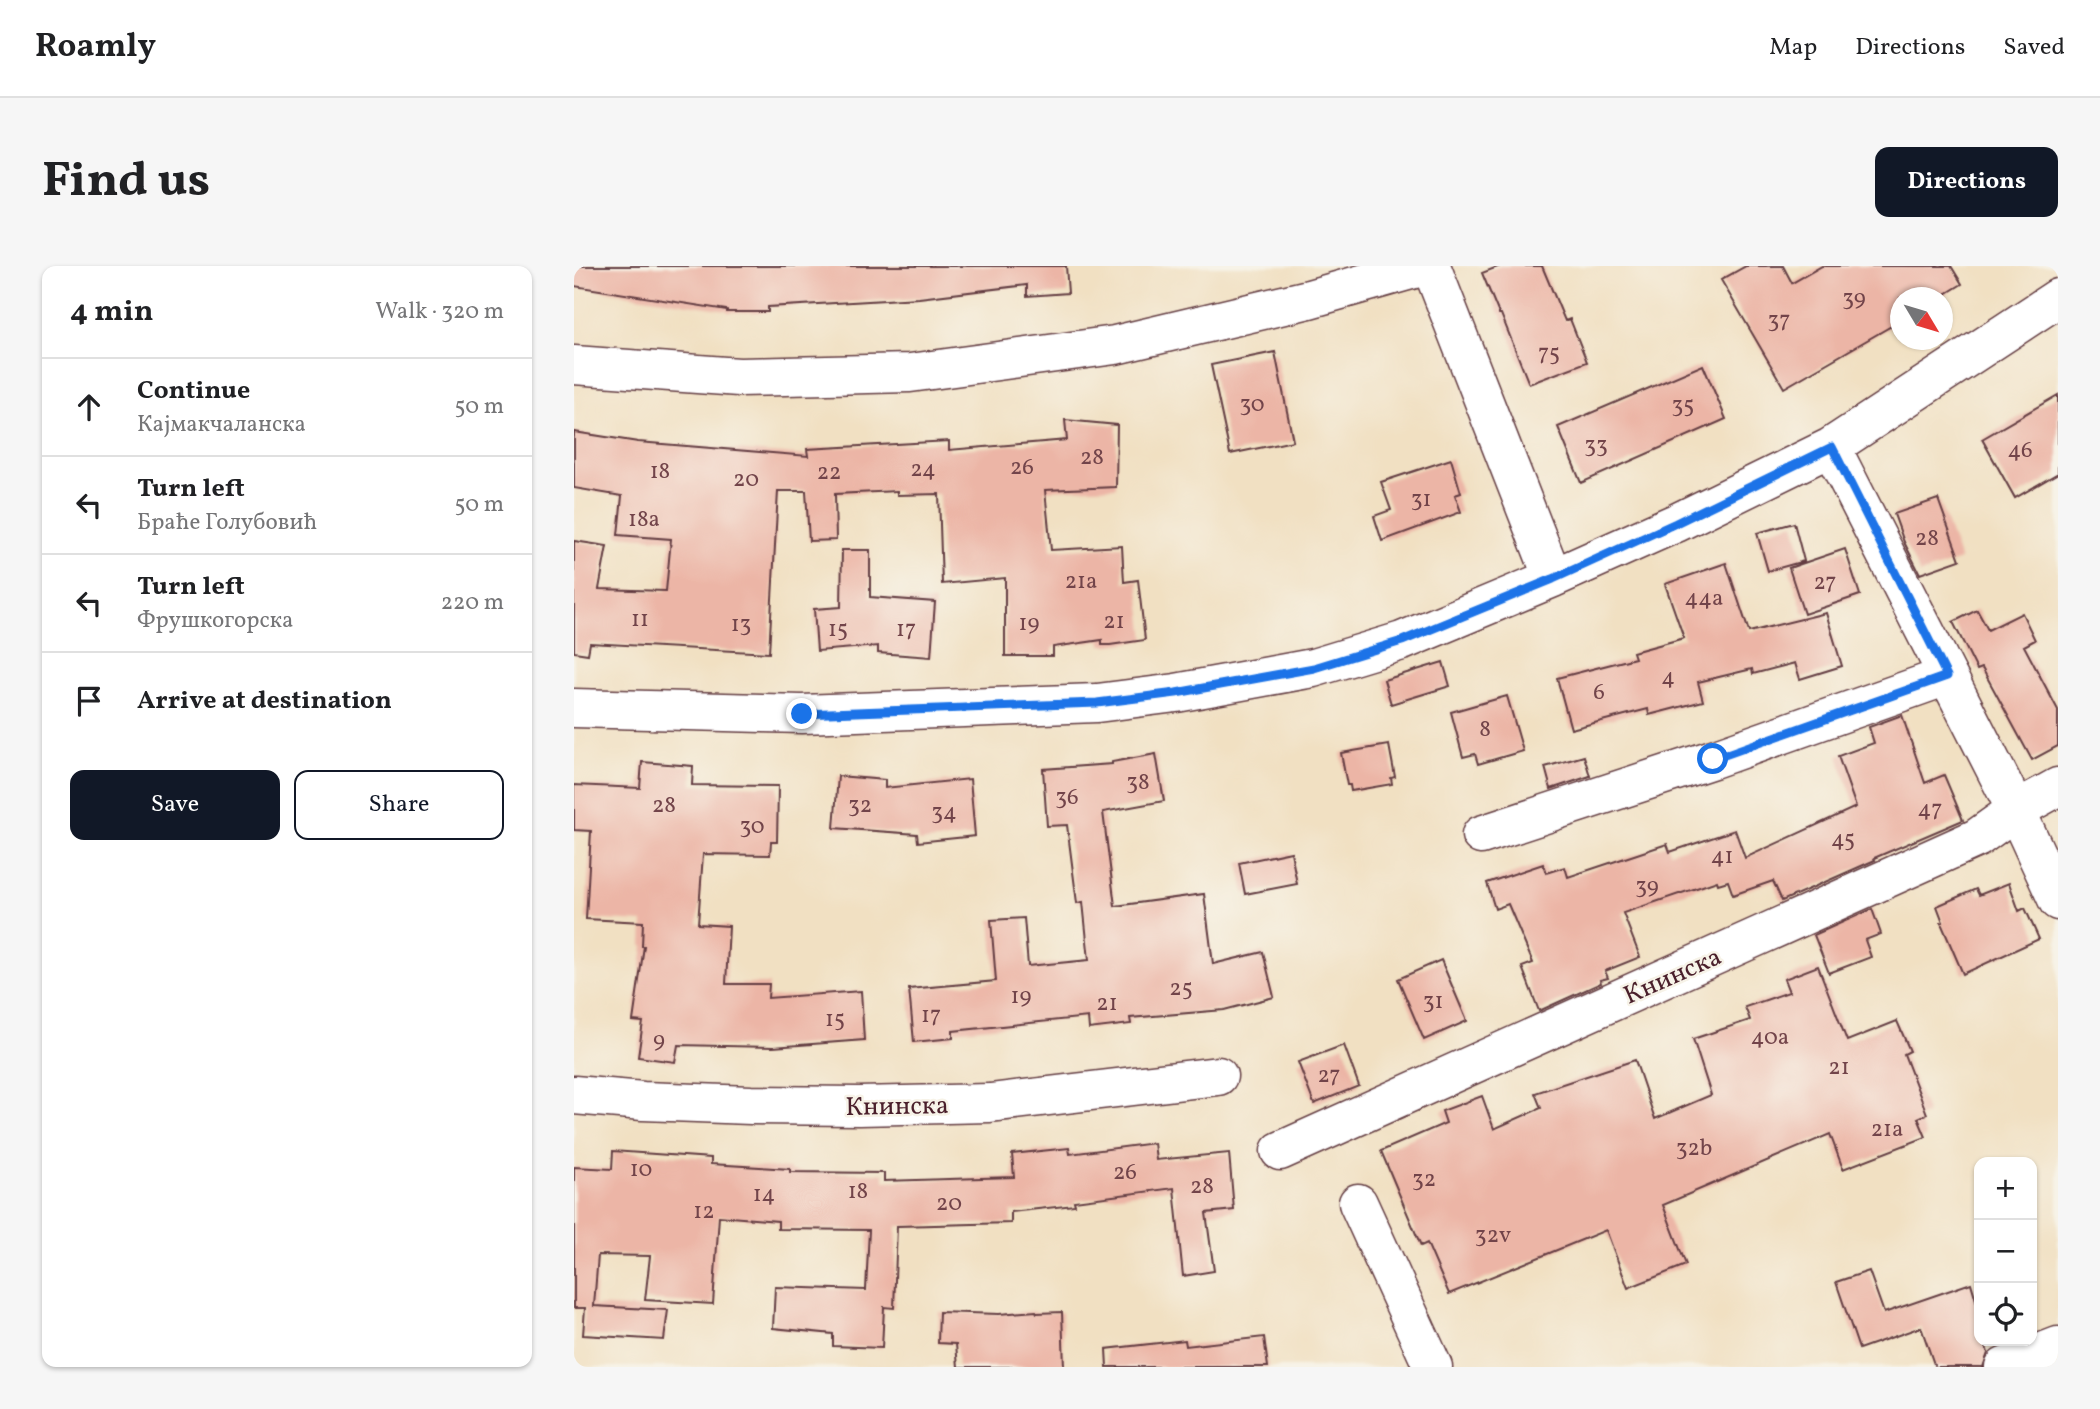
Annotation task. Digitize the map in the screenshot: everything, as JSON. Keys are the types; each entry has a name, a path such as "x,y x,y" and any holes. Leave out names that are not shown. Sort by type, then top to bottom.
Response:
{"street":[{"path":"574,365 739,377 910,373 1115,345 1309,299 1425,266"},
{"path":"1431,266 1553,579"},
{"path":"574,708 802,714 1097,703 1163,695 1314,668 1402,641 1553,579 1832,447 2058,298"},
{"path":"1832,447 2016,810 2058,901"},
{"path":"1480,835 1713,759 1947,676"},
{"name":"Книнска","path":"1280,1151 1977,838 2016,810 2058,787"},
{"name":"Книнска","path":"574,1095 751,1105 990,1103 1218,1076"},
{"path":"1359,1203 1433,1367"},
{"path":"2004,1367 2058,1346"}],"building":[{"path":"574,266 1066,266 1068,293 1027,296 1027,285 919,298 768,307 768,312 727,312 574,286"},
{"path":"1500,266 1542,266 1565,321 1570,319 1587,362 1529,384 1482,273"},
{"path":"1746,266 1783,266 1792,283 1822,266 1951,266 1962,284 1953,289 1953,287 1890,287 1890,327 1784,388 1721,280"},
{"path":"1275,352 1293,441 1230,454 1211,365"},
{"path":"1703,365 1726,419 1581,483 1558,427"},
{"path":"2058,395 2058,473 2015,498 1982,439"},
{"path":"1065,420 1117,425 1116,487 1045,490 1051,550 1122,546 1124,582 1138,580 1145,640 1102,645 1102,640 1053,647 1053,656 1005,656 1005,578 942,584 939,494 897,495 897,491 835,494 836,540 809,541 806,491 778,491 769,653 590,643 588,654 574,652 574,541 607,546 599,589 666,591 671,539 618,535 622,496 574,488 574,432 638,442 808,456 807,449 949,441 949,450 1067,440"},
{"path":"1451,459 1461,493 1455,495 1461,512 1382,541 1374,516 1391,510 1381,482"},
{"path":"1938,499 1960,560 1920,574 1894,514"},
{"path":"1794,523 1804,561 1768,571 1757,533"},
{"path":"1845,549 1860,595 1804,614 1789,568"},
{"path":"842,550 870,550 870,597 935,602 931,657 878,653 878,646 817,651 814,609 841,607"},
{"path":"1726,563 1749,632 1826,613 1842,666 1800,679 1795,663 1753,674 1752,669 1698,682 1703,701 1649,715 1648,709 1571,729 1557,678 1635,658 1633,652 1684,638 1665,584"},
{"path":"1977,610 1988,630 2022,613 2035,640 2024,646 2058,710 2058,746 2032,760 1982,668 1977,670 1953,622"},
{"path":"1443,662 1450,686 1391,704 1384,680"},
{"path":"1507,696 1523,751 1478,764 1475,754 1463,757 1451,712"},
{"path":"1902,715 1925,783 1944,775 1963,820 1782,901 1773,881 1733,895 1728,881 1718,884 1717,881 1623,913 1640,957 1605,971 1608,978 1600,980 1601,983 1539,1011 1522,967 1533,963 1508,904 1495,909 1487,883 1543,864 1546,873 1565,867 1568,877 1667,844 1670,852 1735,830 1745,858 1856,807 1838,756 1874,743 1869,727"},
{"path":"1389,745 1395,777 1391,778 1392,784 1351,791 1350,785 1347,785 1341,753"},
{"path":"1156,754 1164,801 1103,812 1115,906 1204,894 1213,964 1263,952 1274,997 1224,1010 1130,1018 1131,1024 1089,1029 1088,1017 953,1031 953,1038 914,1042 909,989 996,981 991,920 1024,918 1028,966 1089,960 1083,902 1077,903 1067,825 1047,826 1043,769 1112,764"},
{"path":"1584,756 1590,776 1551,789 1545,767"},
{"path":"642,762 693,766 692,785 778,786 777,842 771,842 770,855 703,854 698,924 729,926 726,984 769,984 768,998 861,991 864,1040 773,1047 678,1045 675,1062 638,1057 643,1022 633,1021 644,946 643,922 586,919 591,831 574,830 574,785 640,788"},
{"path":"838,776 885,780 885,788 970,779 975,836 918,842 917,834 834,828"},
{"path":"1291,852 1297,884 1245,894 1239,863"},
{"path":"2009,883 2019,911 2025,908 2039,939 1963,974 1941,923 1943,922 1937,906 1976,889 1979,895"},
{"path":"1872,909 1881,934 1865,940 1871,957 1829,973 1814,935"},
{"path":"1441,960 1467,1021 1424,1040 1398,979"},
{"path":"1818,966 1847,1041 1897,1021 1910,1051 1904,1054 1927,1114 1918,1118 1926,1137 1843,1169 1830,1134 1663,1205 1686,1265 1628,1288 1606,1230 1449,1294 1427,1243 1421,1246 1381,1151 1446,1123 1442,1111 1482,1096 1494,1129 1541,1108 1535,1093 1635,1060 1655,1119 1711,1095 1693,1039 1750,1020 1745,1007 1789,992 1784,979"},
{"path":"1344,1045 1359,1086 1314,1104 1298,1062"},
{"path":"1154,1143 1156,1160 1229,1153 1234,1210 1206,1213 1214,1271 1183,1276 1174,1188 1074,1201 1075,1205 1011,1212 1011,1223 897,1226 894,1308 884,1307 882,1348 833,1346 833,1334 773,1328 775,1287 866,1290 869,1230 778,1229 778,1221 719,1216 713,1304 645,1300 650,1256 598,1255 594,1306 668,1310 664,1340 583,1335 585,1308 574,1308 574,1167 612,1169 613,1151 711,1158 711,1164 790,1169 790,1172 884,1173 884,1181 1014,1177 1012,1154 1069,1148 1070,1154"},
{"path":"1869,1271 1884,1313 1971,1283 1974,1293 1974,1346 1986,1346 1988,1353 1983,1367 1935,1367 1921,1327 1859,1349 1836,1282"},
{"path":"939,1312 999,1314 1062,1312 1064,1367 958,1367 956,1344 938,1343"},
{"path":"1264,1337 1268,1367 1107,1367 1106,1349 1185,1340 1186,1346"}],"route":[{"path":"802,714 1097,703 1176,693 1314,668 1402,641 1553,579 1832,447 1947,676 1713,759"}]}
